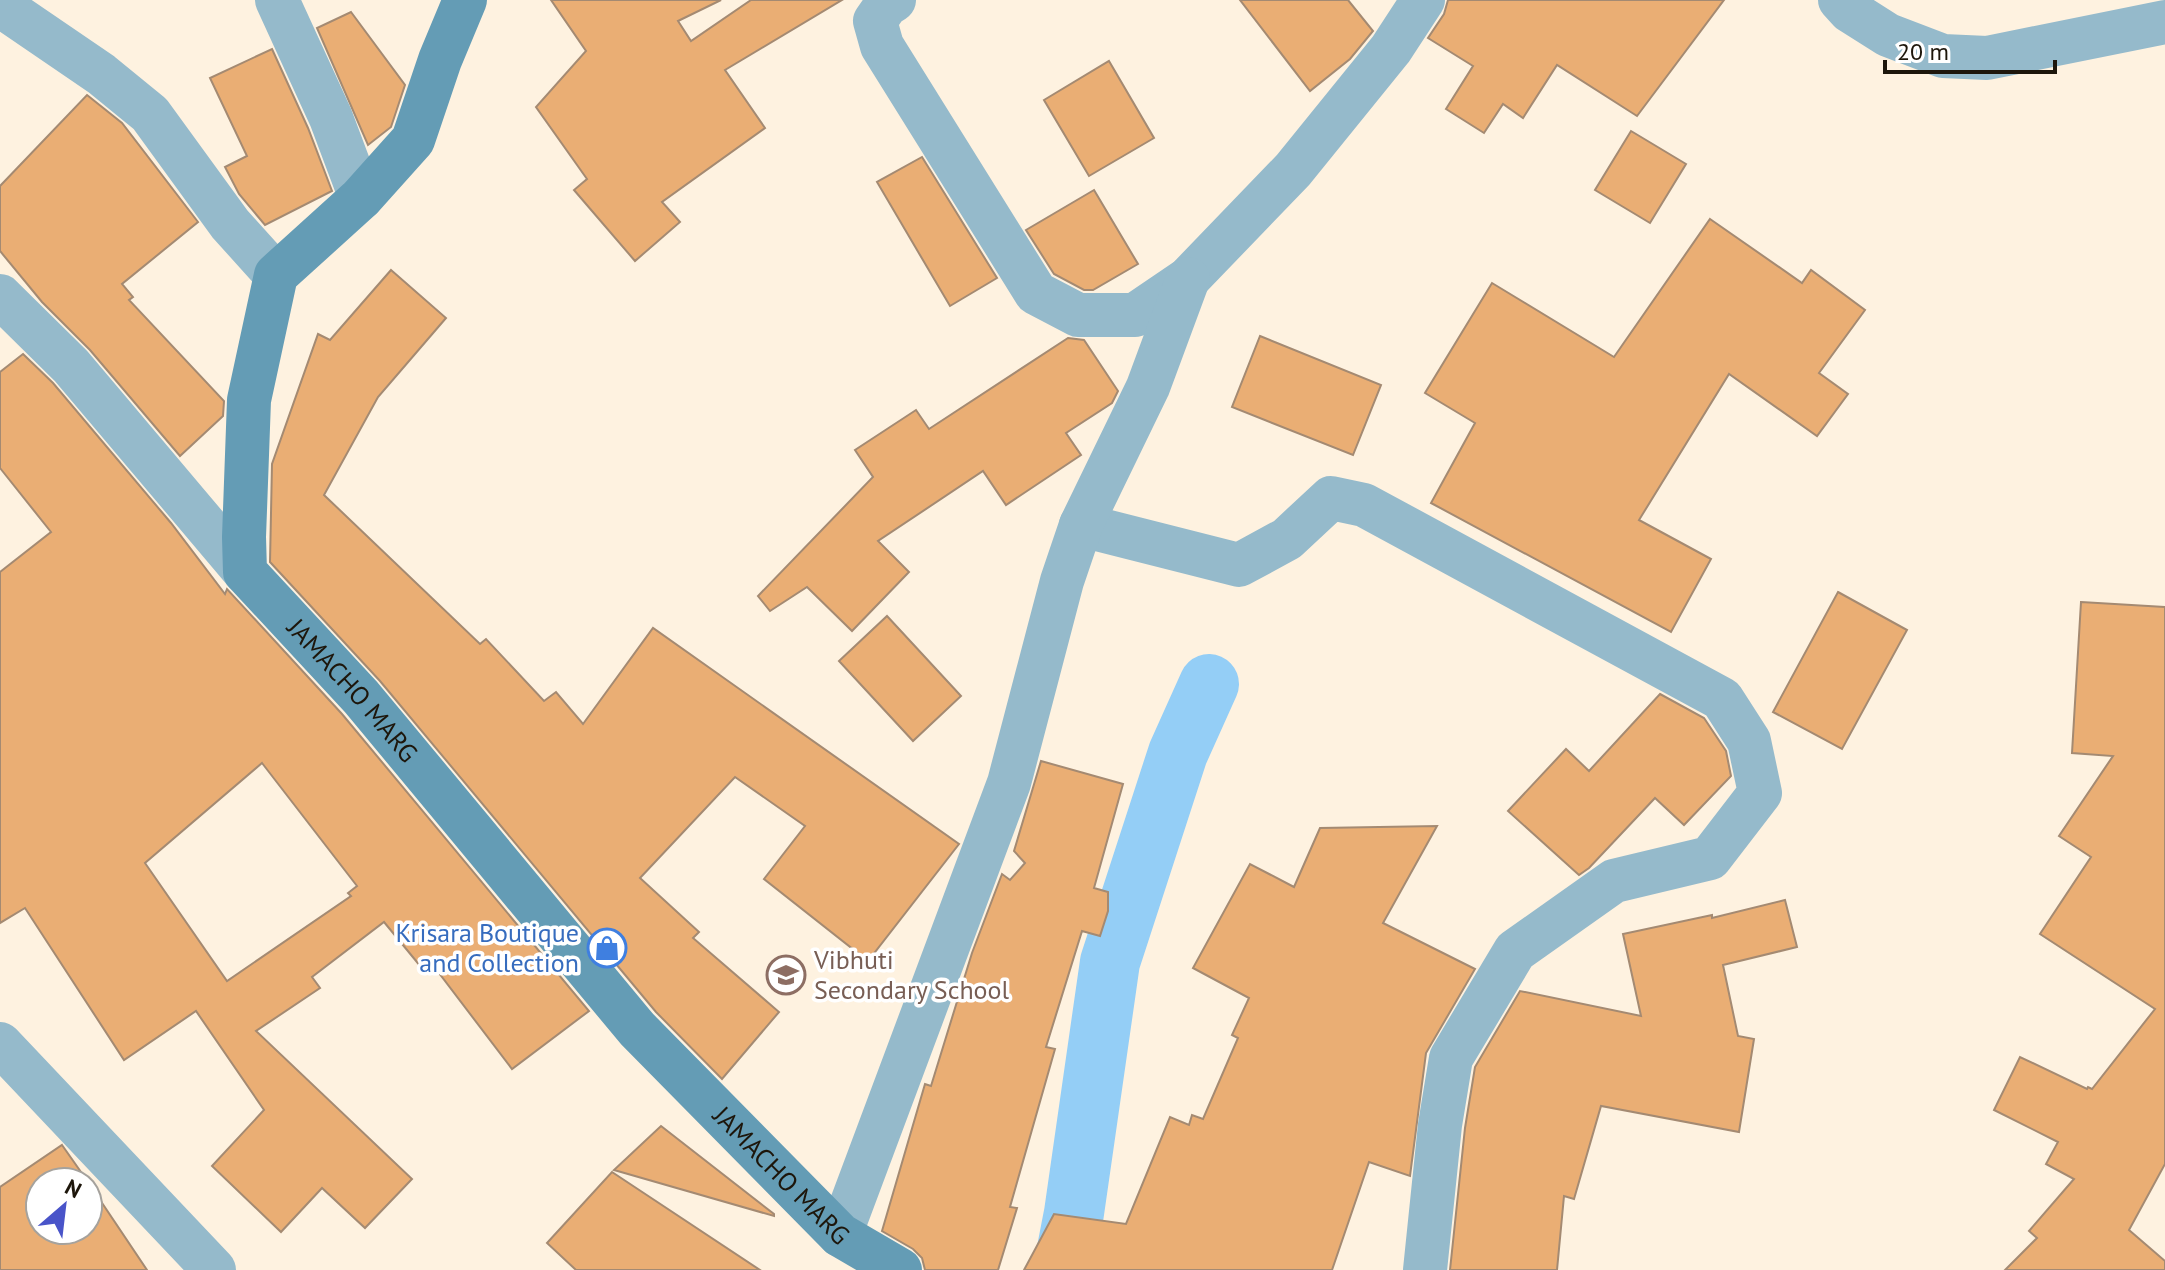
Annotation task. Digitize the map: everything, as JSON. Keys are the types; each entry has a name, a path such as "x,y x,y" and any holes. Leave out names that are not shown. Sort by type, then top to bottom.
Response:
{"street":[{"path":"277,0 331,118 361,198"},
{"path":"245,572 249,400 276,275 361,198 413,140 440,60 465,0"},
{"path":"894,0 886,5 875,21 882,46 1036,293 1078,315 1135,315 1188,279 1293,170 1391,49 1423,0"},
{"path":"1840,0 1850,11 1888,35 1943,56 1987,58 2165,22"},
{"path":"0,5 101,74 150,114 230,224 276,275"},
{"path":"840,1235 1009,783 1062,581 1081,525 1148,387 1188,279"},
{"path":"0,296 71,366 245,572"},
{"path":"1081,525 1239,565 1287,539 1331,498 1364,505 1722,699 1749,741 1760,793 1710,858 1614,881 1515,951 1451,1058 1440,1125 1425,1270"},
{"name":"JAMACHO MARG","path":"245,572 361,697 637,1029 840,1235 900,1270"},
{"path":"0,1044 214,1270"}],"building":[{"path":"551,0 721,0 678,21 691,41 751,0 842,0 725,70 765,128 662,202 680,222 635,261 574,190 587,179 536,107 586,51"},
{"path":"1240,0 1348,0 1373,31 1350,59 1310,91"},
{"path":"1448,0 1724,0 1637,116 1557,65 1523,118 1503,104 1484,133 1446,109 1473,66 1428,38 1444,14"},
{"path":"351,12 405,85 391,127 368,145 317,28"},
{"path":"272,49 308,128 332,191 265,225 239,194 225,167 247,156 210,78"},
{"path":"1109,61 1154,138 1089,176 1044,100"},
{"path":"87,95 122,123 198,222 122,284 133,297 129,300 224,401 223,416 180,456 0,251 0,186"},
{"path":"1631,131 1686,164 1650,223 1595,190"},
{"path":"922,157 997,278 950,306 877,182"},
{"path":"1094,190 1138,264 1093,290 1084,290 1054,274 1026,230"},
{"path":"1710,219 1802,283 1811,270 1865,310 1819,373 1848,394 1817,436 1729,374 1639,520 1711,559 1671,632 1431,503 1475,423 1425,393 1492,283 1614,357"},
{"path":"391,270 446,318 378,397 324,495 480,644 486,639 544,701 556,692 583,724 653,628 959,844 868,961 764,879 805,826 735,777 640,878 699,932 693,938 779,1012 722,1079 656,1012 380,681 270,562 272,464 318,334 330,340"},
{"path":"1260,336 1381,385 1353,455 1232,407"},
{"path":"1068,338 1084,340 1118,391 1112,403 1066,433 1081,455 1006,505 983,471 878,541 909,572 852,631 807,587 770,611 758,596 873,477 855,450 916,410 929,429"},
{"path":"23,354 53,383 171,523 225,594 227,589 342,714 589,1011 512,1069 429,960 421,967 384,922 312,977 320,988 256,1031 412,1179 365,1228 322,1188 281,1232 212,1166 264,1110 196,1011 124,1060 25,908 0,923 0,572 51,532 0,468 0,372","holes":["262,763 357,886 348,893 351,896 227,981 145,863"]},
{"path":"1838,592 1907,630 1842,749 1773,712"},
{"path":"2081,602 2165,607 2165,1164 2129,1230 2165,1261 2165,1270 2005,1270 2037,1238 2029,1231 2074,1179 2046,1164 2058,1142 1994,1110 2020,1057 2092,1089 2155,1009 2040,934 2091,857 2059,836 2113,756 2072,753"},
{"path":"887,616 961,696 913,741 839,661"},
{"path":"1660,694 1704,718 1726,751 1731,776 1684,825 1655,798 1579,875 1508,811 1566,749 1589,771"},
{"path":"1041,761 1123,784 1094,888 1108,892 1108,911 1100,936 1082,931 1046,1047 1055,1049 1010,1207 1017,1208 998,1270 925,1270 922,1258 913,1249 882,1231 925,1084 931,1086 972,953 1002,874 1010,880 1025,863 1014,851"},
{"path":"1437,826 1383,923 1475,969 1426,1053 1410,1176 1369,1162 1332,1270 1024,1270 1054,1214 1126,1224 1170,1117 1189,1125 1192,1115 1203,1119 1238,1038 1232,1035 1249,998 1193,968 1250,864 1294,887 1320,828"},
{"path":"1785,900 1797,947 1723,965 1738,1036 1754,1039 1739,1132 1601,1106 1574,1199 1564,1196 1557,1270 1450,1270 1465,1128 1475,1067 1520,991 1641,1016 1623,934 1712,915 1712,918"},
{"path":"661,1126 774,1214 774,1216 614,1170"},
{"path":"62,1145 77,1166 31,1166"},
{"path":"24,1171 24,1246 104,1246 104,1206 147,1270 0,1270 0,1187"},
{"path":"612,1172 760,1270 576,1270 547,1243"}],"waterway":[{"path":"1063,1270 1110,962 1178,753 1209,684"}],"place":[{"name":"Krisara Boutique and Collection","path":"607,948"},
{"name":"Vibhuti Secondary School","path":"786,975"}]}
